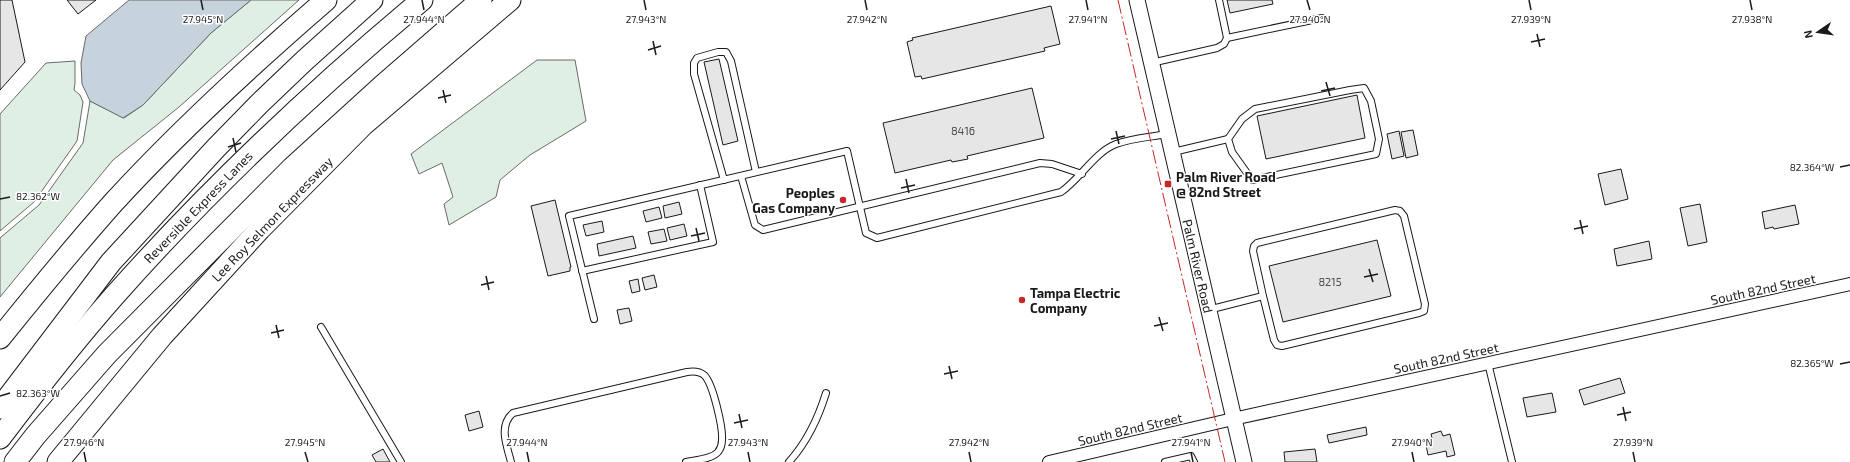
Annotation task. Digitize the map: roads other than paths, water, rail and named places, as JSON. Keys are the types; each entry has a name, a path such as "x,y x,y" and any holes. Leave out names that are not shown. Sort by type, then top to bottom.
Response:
{"highway":[{"path":"0,338 114,202 230,85 326,0"},
{"path":"0,408 112,262 216,148 259,104 372,0"},
{"name":"Reversible Express Lanes","path":"0,438 75,342 114,296 196,207 285,120 376,38 422,0"},
{"path":"15,462 36,435 108,354 292,168 481,0"},
{"name":"Lee Roy Selmon Expressway","path":"58,462 162,336 260,229 363,125 510,0"}],"street":[{"name":"Palm River Road","path":"1137,0 1244,462"},
{"name":"South 82nd Street","path":"1049,462 1234,419 1850,284"}],"lane":[{"path":"1151,64 1217,48 1224,44 1227,38 1219,0"},
{"path":"1227,38 1322,18"},
{"path":"724,180 694,74 694,63 697,58 718,52 726,52 731,61 756,172"},
{"path":"1172,152 1228,139 1242,119 1254,109 1364,88 1371,101 1379,139 1376,154 1252,180 1232,152 1228,139"},
{"path":"594,319 569,216 847,151 866,233 877,238 1061,192 1082,174 1100,155 1116,144 1167,134"},
{"path":"741,176 755,225 763,230 1040,163 1052,164 1082,174"},
{"path":"582,271 713,242 700,186"},
{"path":"1395,210 1400,211 1404,216 1425,304 1424,310 1419,314 1282,346 1277,345 1274,340 1263,296 1252,251 1257,243 1395,210"},
{"path":"1208,310 1263,296"},
{"path":"321,326 401,462"},
{"path":"1488,363 1512,462"},
{"path":"511,462 504,429 506,422 513,413 681,373 695,372 704,375 710,382 723,438 721,448 716,454 686,462"},
{"path":"789,462 808,438 826,393"},
{"path":"1165,462 1191,456 1194,462"}],"place":[{"name":"Palm River Road @ 82nd Street","path":"1168,184"},
{"name":"Peoples Gas Company","path":"843,200"},
{"name":"Tampa Electric Company","path":"1022,300"}]}
